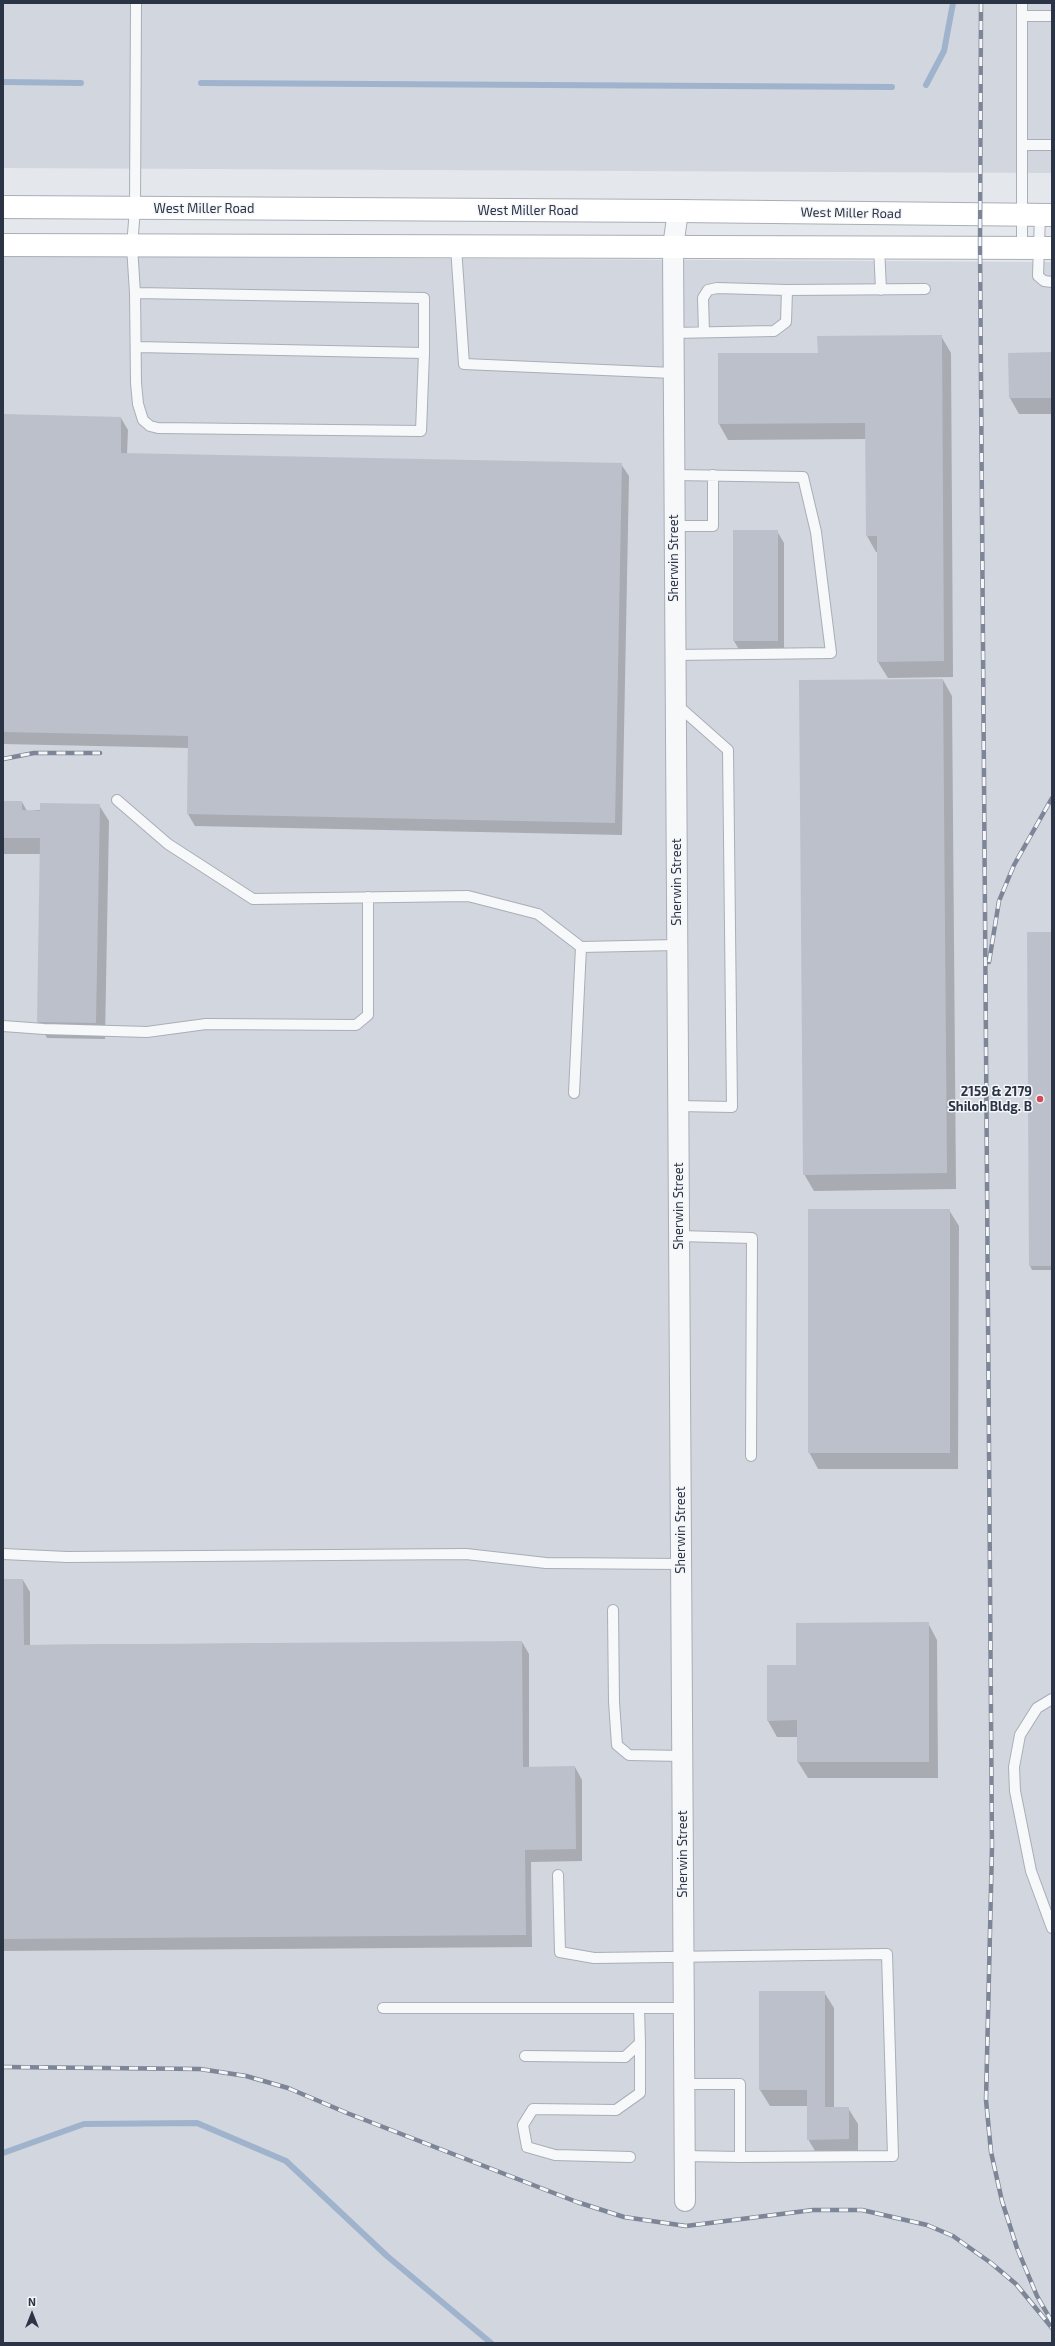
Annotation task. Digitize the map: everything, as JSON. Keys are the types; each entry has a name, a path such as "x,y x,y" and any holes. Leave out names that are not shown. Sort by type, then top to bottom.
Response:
{"main road":[{"name":"West Miller Road","path":"3,207 678,210 1038,215"},
{"path":"3,246 1037,247"}],"street":[{"name":"Sherwin Street","path":"678,210 672,247 685,2201"}],"lane":[{"path":"135,293 424,298 424,353 420,431 158,428 150,426 143,420 138,404 136,384 137,347 132,246 135,208 136,3"},
{"path":"1022,3 1022,145 1038,215 1038,276 1044,281 1052,282"},
{"path":"1022,16 1052,16"},
{"path":"1022,145 1052,146"},
{"path":"1037,247 1038,215"},
{"path":"879,246 880,290"},
{"path":"456,247 464,364 673,373"},
{"path":"704,332 703,298 708,290 717,288 787,290 925,289"},
{"path":"673,333 774,331 786,322 787,290"},
{"path":"137,347 424,353"},
{"path":"674,475 803,477 816,532 831,653 675,655"},
{"path":"674,526 713,526 713,476"},
{"path":"676,704 728,750 732,1107 678,1106"},
{"path":"117,800 168,844 253,899 468,896 538,914 581,947 677,945"},
{"path":"3,1026 44,1029 146,1032 206,1024 356,1025 368,1015 368,897"},
{"path":"574,1093 581,947"},
{"path":"679,1236 752,1238 751,1456"},
{"path":"3,1554 67,1557 466,1554 546,1563 681,1564"},
{"path":"613,1610 614,1724 617,1745 629,1755 682,1756"},
{"path":"1052,1699 1037,1708 1020,1736 1014,1767 1015,1791 1031,1871 1052,1928"},
{"path":"558,1875 560,1952 594,1958 684,1955 887,1954 893,2156 685,2156"},
{"path":"383,2008 684,2008"},
{"path":"630,2157 555,2155 527,2147 523,2125 533,2110 616,2110 640,2093 639,2008"},
{"path":"525,2056 625,2057 640,2043"},
{"path":"684,2084 740,2084 740,2157"}],"shaded area":[{"path":"3,3 1052,3 1052,173 3,168"},
{"path":"3,256 1052,262 1052,2343 3,2343"}],"building":[{"path":"942,335 944,661 877,662 877,536 866,536 865,423 718,424 718,353 818,353 817,336"},
{"path":"1052,352 1052,398 1009,398 1008,353"},
{"path":"3,414 121,417 121,453 622,463 615,823 187,814 188,736 3,732"},
{"path":"733,530 778,530 778,641 733,641"},
{"path":"943,679 947,1173 803,1175 799,680"},
{"path":"3,801 22,801 22,810 40,811 40,803 100,804 96,1023 37,1022 40,838 3,838"},
{"name":"2159 & 2179 Shiloh Bldg. B","path":"1027,932 1052,932 1052,1266 1029,1266"},
{"path":"808,1209 950,1209 950,1453 808,1453"},
{"path":"3,1579 23,1579 24,1645 522,1641 523,1767 575,1766 576,1849 525,1850 526,1935 3,1939"},
{"path":"929,1622 929,1762 797,1762 797,1720 767,1721 767,1665 796,1665 796,1623"},
{"path":"759,1991 825,1991 825,2107 849,2107 849,2139 807,2140 807,2090 759,2090"}],"waterway":[{"path":"926,85 944,51 953,3"},
{"path":"3,82 81,83"},
{"path":"201,83 892,87"},
{"path":"3,2153 84,2124 197,2123 286,2161 387,2256 491,2343"}],"railway":[{"path":"981,3 980,246 992,1847 986,2100 991,2152 1002,2201 1017,2248 1037,2296 1052,2322"},
{"path":"3,759 34,753 100,753"},
{"path":"989,962 999,901 1014,865 1052,798"},
{"path":"3,2067 200,2069 246,2076 288,2088 347,2113 577,2202 624,2217 686,2226 813,2210 862,2210 927,2225 953,2236 991,2263 1016,2284 1052,2328"}],"place":[{"name":"2159 & 2179 Shiloh Bldg. B","path":"1040,1099"}]}
